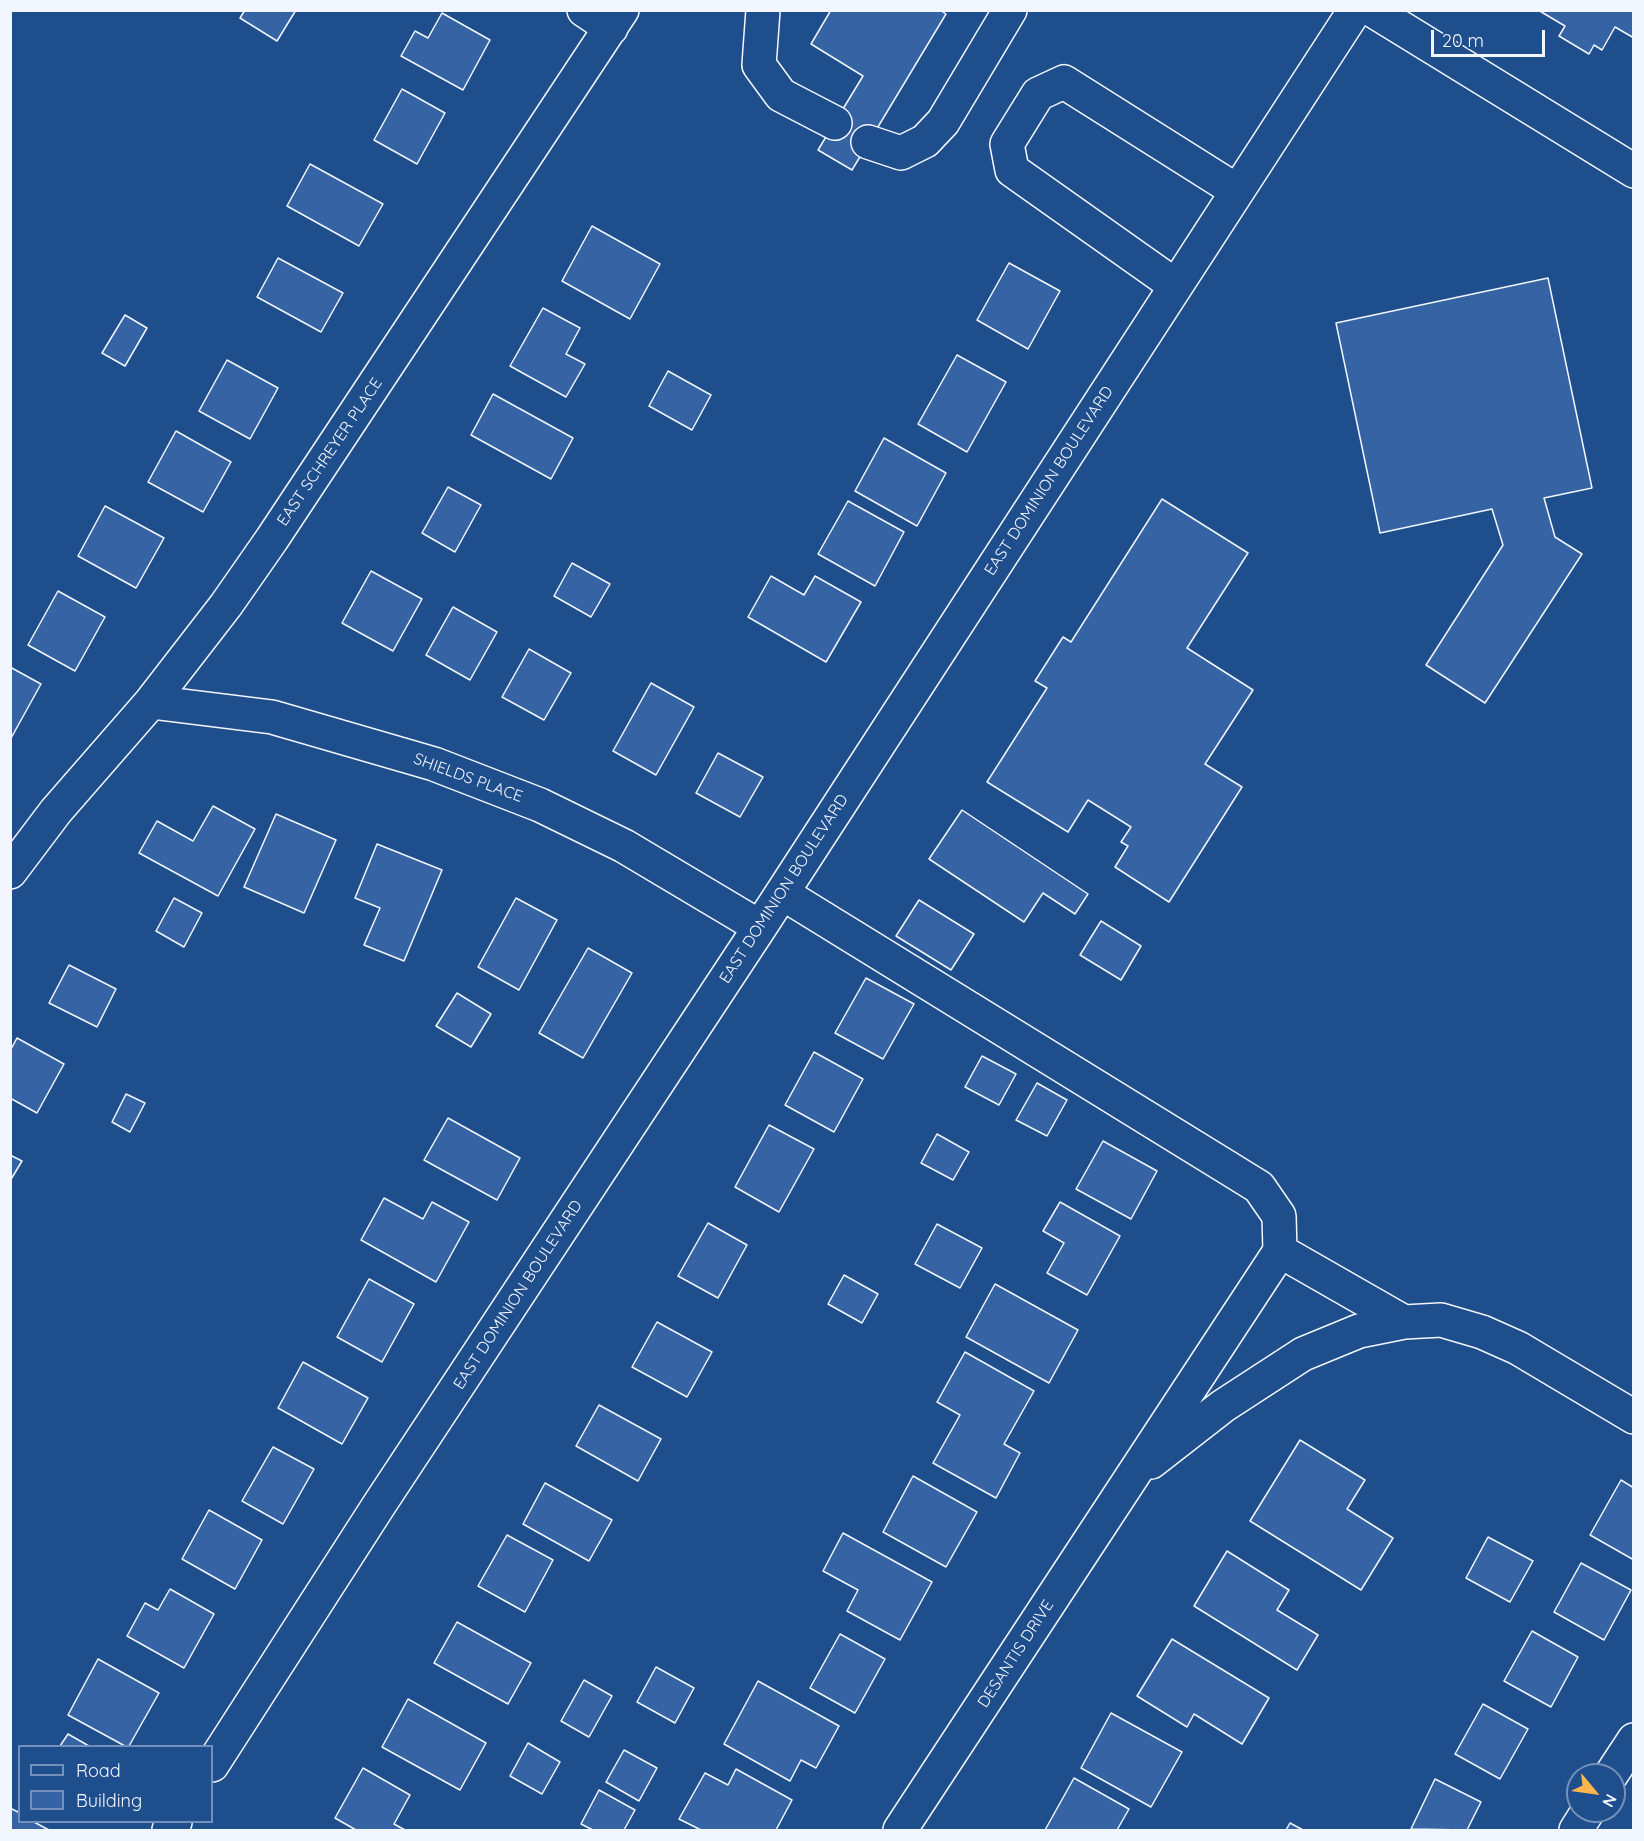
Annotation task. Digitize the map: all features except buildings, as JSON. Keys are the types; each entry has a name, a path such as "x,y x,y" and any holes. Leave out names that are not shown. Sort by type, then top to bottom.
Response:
{"street":[{"path":"584,10 617,19"},
{"path":"764,10 759,65 781,95 835,123"},
{"path":"868,142 901,153 925,141 944,122 1010,10"},
{"name":"EAST DOMINION BOULEVARD","path":"213,1763 379,1504 760,927 1355,10"},
{"path":"1372,10 1634,171"},
{"name":"EAST SCHREYER PLACE","path":"10,872 56,811 151,702 226,605 272,540 617,19"},
{"path":"1176,286 1012,170 1006,144 1038,94 1064,82 1238,191"},
{"name":"SHIELDS PLACE","path":"151,702 272,717 434,764 540,805 624,846 760,927"},
{"path":"782,893 1259,1187 1279,1216 1280,1251 1404,1322"},
{"name":"DESANTIS DRIVE","path":"900,1830 1280,1251"},
{"name":"DESANTIS DRIVE","path":"1131,1478 1223,1406 1303,1354 1359,1331 1404,1322 1441,1320 1482,1332 1518,1348 1634,1417"},
{"path":"1619,1763 1634,1740"}]}
